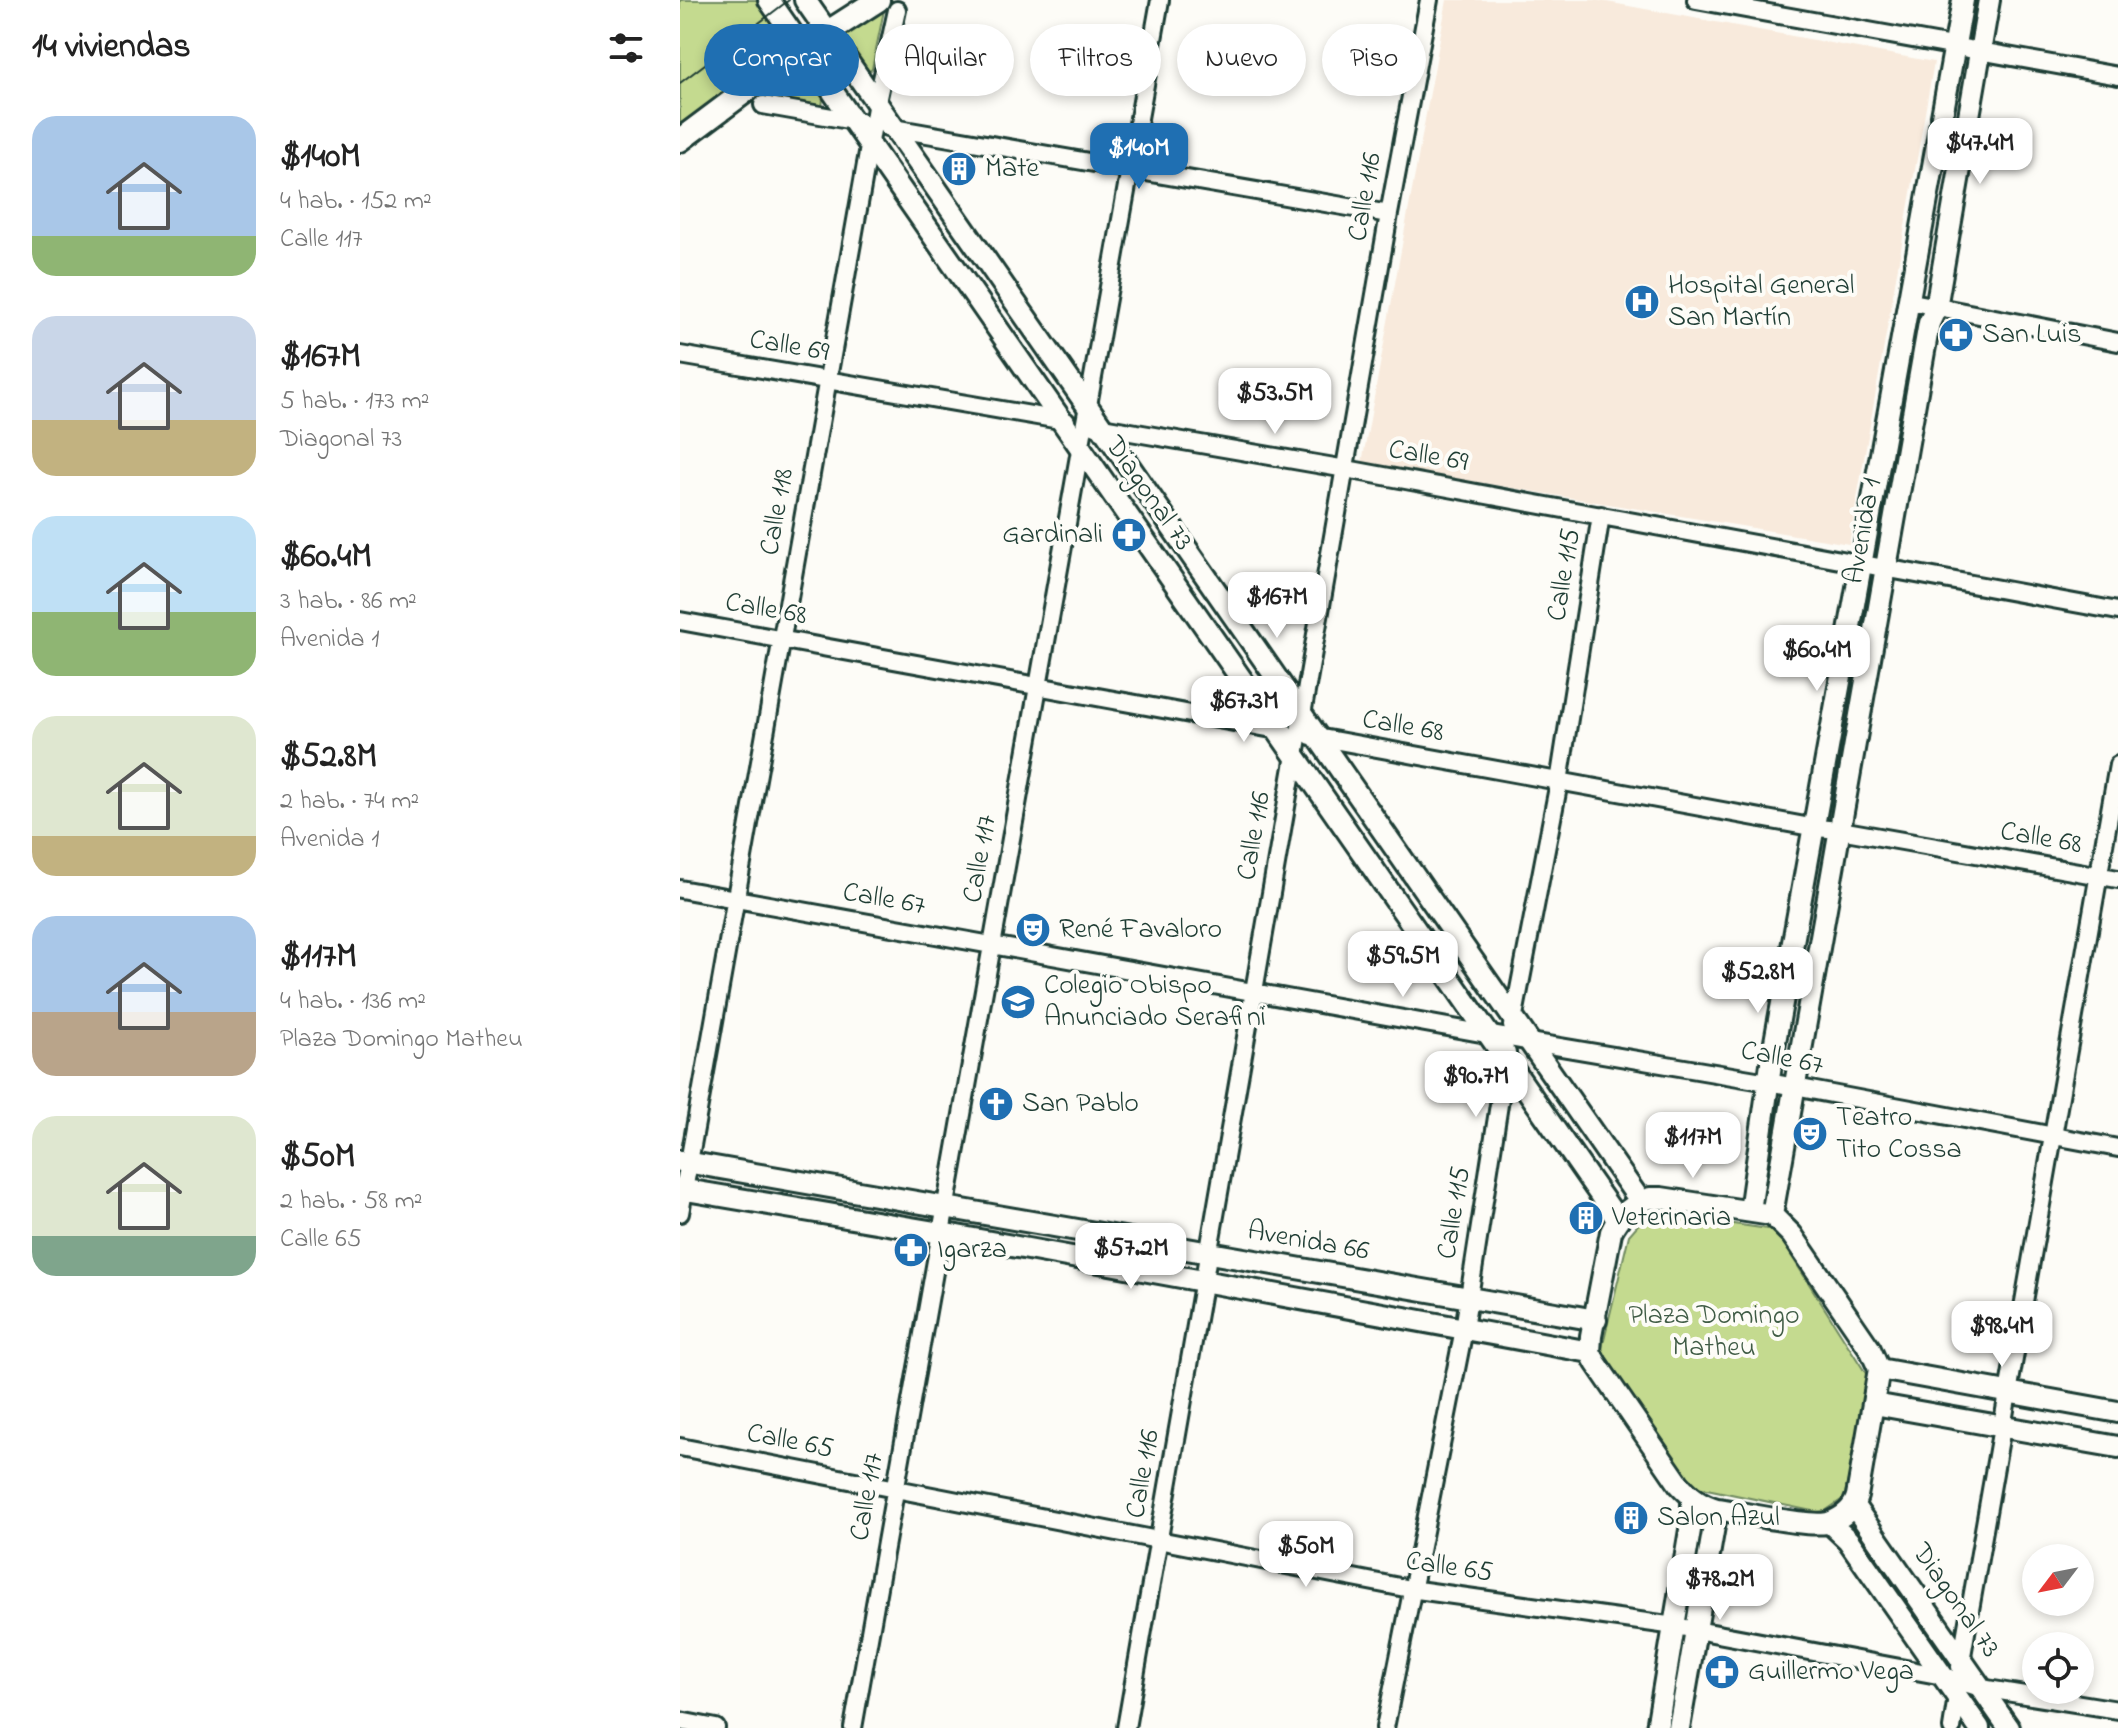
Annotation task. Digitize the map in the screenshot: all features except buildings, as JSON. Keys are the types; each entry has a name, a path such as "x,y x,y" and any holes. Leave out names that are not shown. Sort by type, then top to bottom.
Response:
{"highway":[{"path":"843,24 887,5"},
{"path":"680,140 739,96"}],"main road":[{"name":"Diagonal 73","path":"769,0 786,24"},
{"name":"Diagonal 73","path":"805,0 822,24"},
{"name":"Avenida 1","path":"1750,1211 1768,1082 1963,0"},
{"name":"Avenida 1","path":"1772,1215 1989,0"},
{"name":"Diagonal 73","path":"859,76 1307,729 1531,1042 1641,1202"},
{"name":"Diagonal 73","path":"840,96 1296,756 1502,1044 1617,1219"},
{"name":"Avenida 66","path":"684,1162 1596,1320"},
{"name":"Avenida 66","path":"682,1189 941,1233 1590,1352"},
{"path":"1661,1198 1750,1211 1772,1215 1792,1235 1870,1349 1879,1369 1854,1506 1830,1523 1812,1524 1717,1509 1692,1498 1679,1484 1590,1352 1611,1232 1617,1219 1641,1202 1661,1198"},
{"path":"1879,1369 2118,1412"},
{"path":"1874,1404 2118,1447"},
{"path":"1657,1728 1692,1518 1692,1498"},
{"name":"Diagonal 73","path":"1854,1506 2009,1728"},
{"path":"1679,1728 1717,1509"},
{"name":"Diagonal 73","path":"1830,1523 1848,1540 1953,1685 1979,1728"}],"street":[{"name":"Calle 117","path":"853,1728 1081,447 1092,419 1130,169 1160,0"},
{"name":"Calle 116","path":"1126,1728 1296,756 1307,729 1346,469 1429,0"},
{"path":"1696,0 2118,76"},
{"name":"Calle 118","path":"680,1213 684,1162 736,900 828,380 866,130 877,102 887,5"},
{"path":"763,105 866,130 895,128 1389,214"},
{"path":"1907,301 2118,342"},
{"name":"Calle 69","path":"680,355 1062,420 1092,419 1346,469 2118,611"},
{"name":"Calle 115","path":"1385,1728 1410,1589 1464,1329 1502,1044 1513,1017 1559,782 1601,515"},
{"name":"Calle 68","path":"680,621 1278,730 1307,729 1559,782 2118,879"},
{"path":"1952,1728 1953,1685 1962,1660 2118,765"},
{"name":"Calle 67","path":"680,889 1254,993 1502,1044 1531,1042 1768,1082 2118,1148"},
{"name":"Calle 65","path":"680,1447 1410,1589 1675,1626 1953,1685 2118,1710"},
{"path":"680,1721 716,1728"}],"shaded area":[{"name":"Hospital General San Martín","path":"1447,0 1596,0 1934,62 1849,544 1362,463"}],"green space":[{"path":"680,0 758,0 774,24 704,24 704,96 724,96 680,132"},
{"path":"893,0 884,10 881,24 875,24 875,54 872,69 867,73 859,65 857,24"},
{"path":"756,96 823,96 822,107 749,101"},
{"name":"Plaza Domingo Matheu","path":"1649,1212 1775,1230 1870,1380 1844,1498 1822,1513 1688,1485 1601,1352 1629,1235"}],"tram line":[{"path":"680,83 789,0"}],"place":[{"name":"Mate","path":"959,169"},
{"name":"Hospital General San Martín","path":"1642,302"},
{"name":"San Luis","path":"1956,335"},
{"name":"Gardinali","path":"1129,535"},
{"name":"René Favaloro","path":"1033,930"},
{"name":"Colegio Obispo Anunciado Serafini","path":"1018,1002"},
{"name":"San Pablo","path":"996,1104"},
{"name":"Teatro Tito Cossa","path":"1810,1134"},
{"name":"Veterinaria","path":"1586,1218"},
{"name":"Igarza","path":"911,1250"},
{"name":"Salon Azul","path":"1631,1518"},
{"name":"Guillermo Vega","path":"1722,1672"}]}
